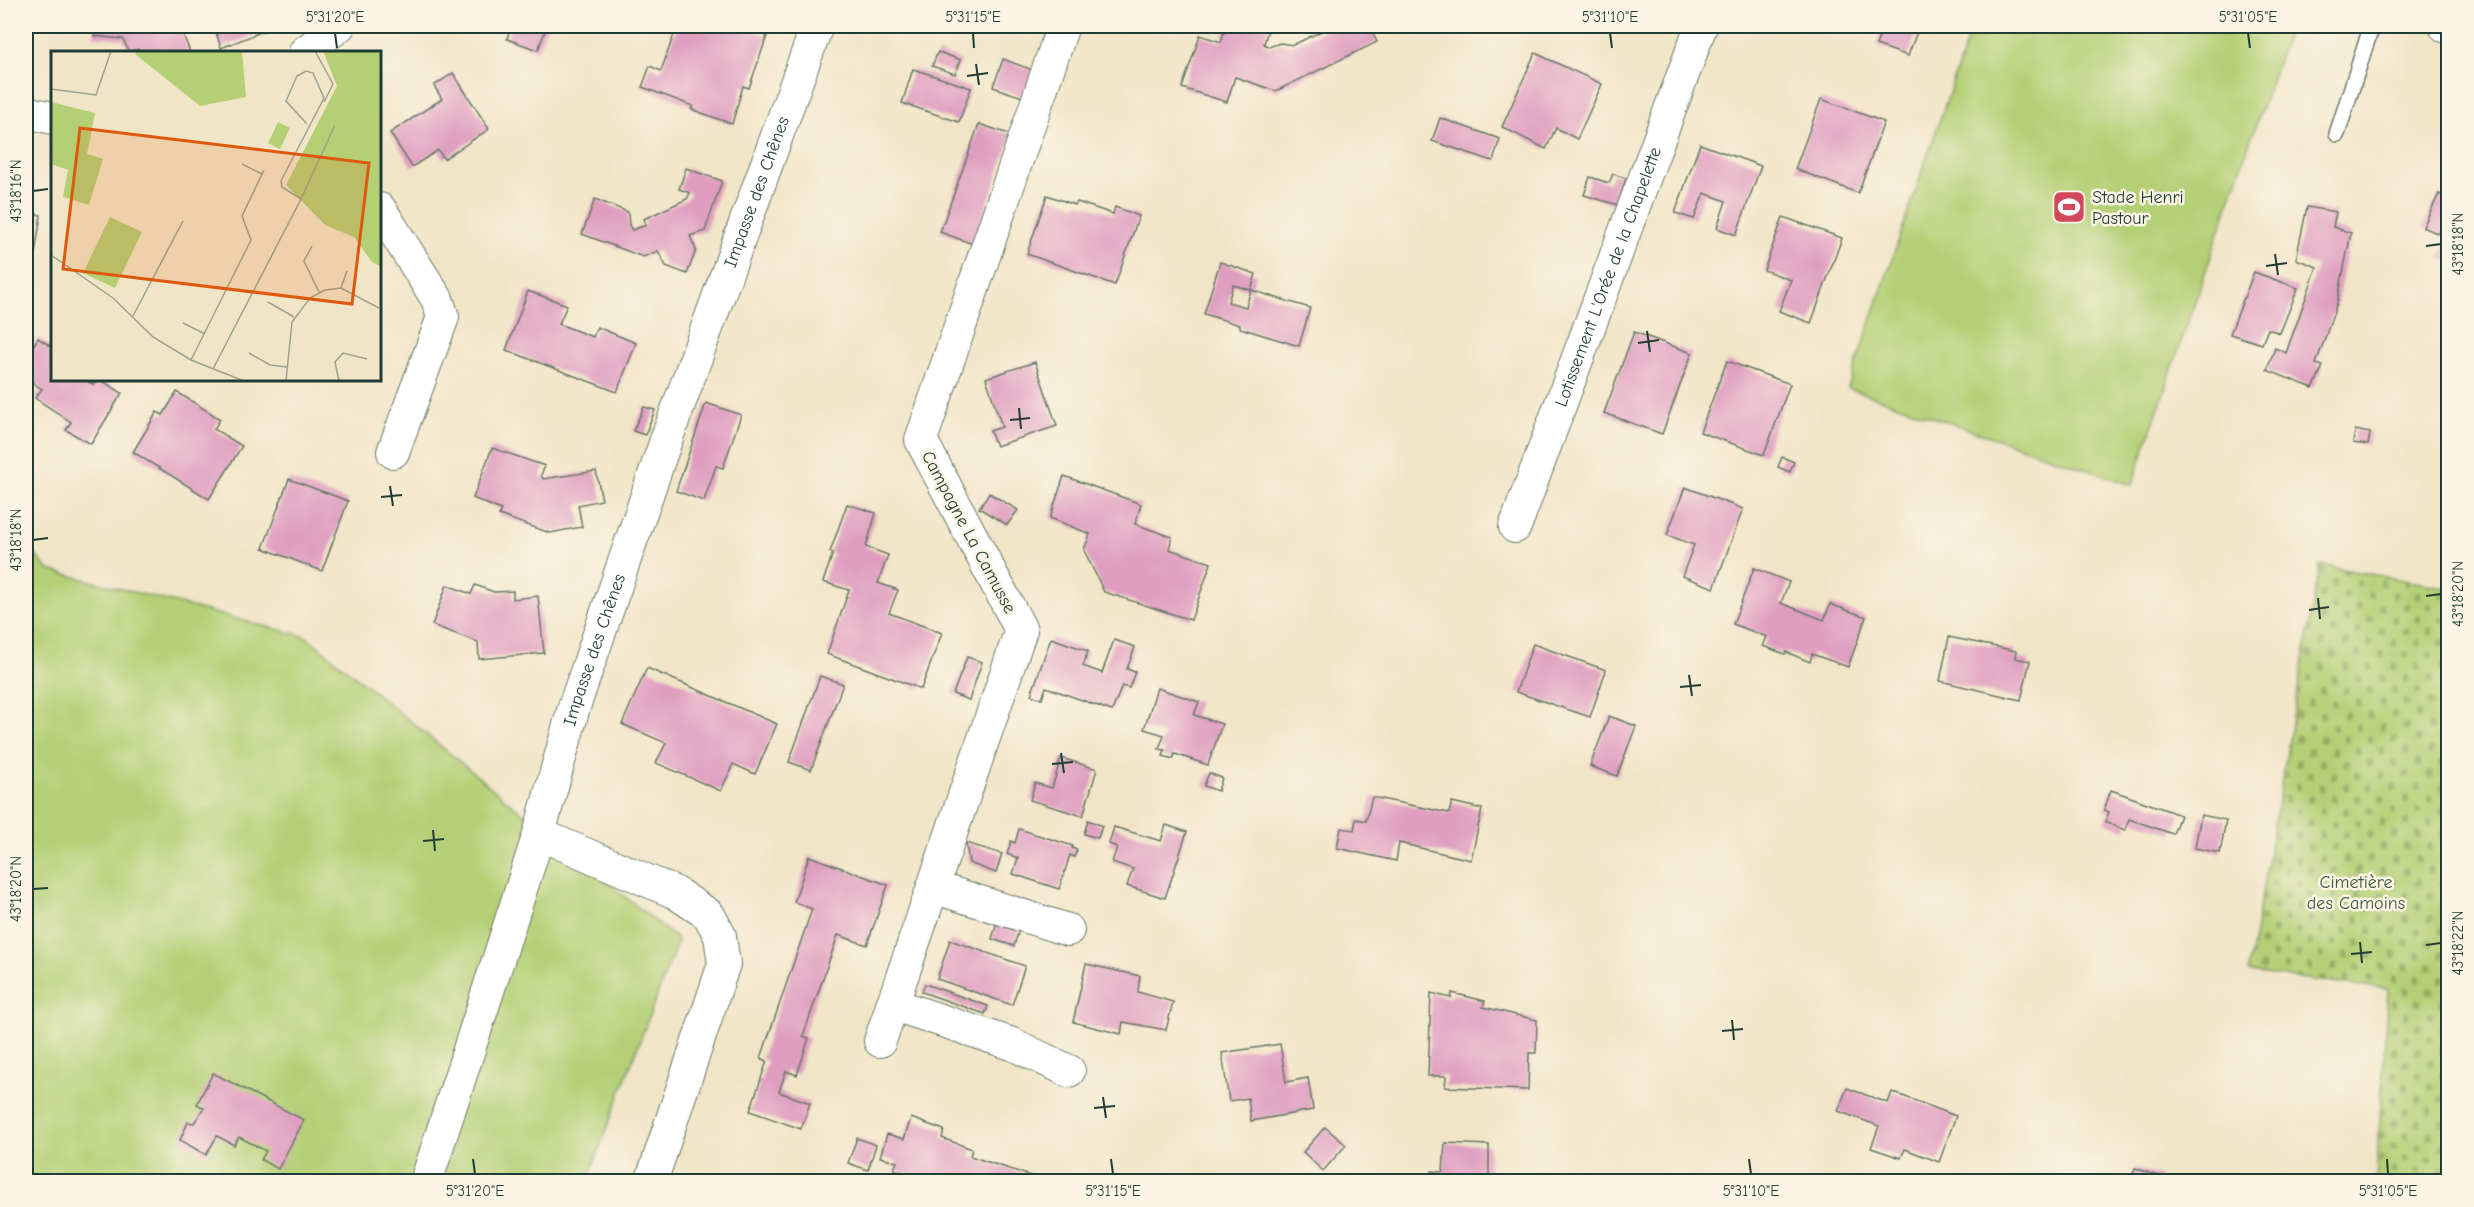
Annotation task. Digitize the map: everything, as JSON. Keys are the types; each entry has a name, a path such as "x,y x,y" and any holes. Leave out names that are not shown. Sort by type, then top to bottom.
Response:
{"street":[{"path":"306,51 339,26"},
{"name":"Impasse des Chênes","path":"426,1182 539,834 574,707 669,432 817,26"},
{"name":"Campagne La Camusse","path":"880,1041 1021,630 921,441 1064,26"},
{"name":"Lotissement L'Orée de la Chapelette","path":"1515,527 1701,26"},
{"path":"26,112 51,118"},
{"path":"381,211 437,299 443,317 393,452"},
{"path":"539,834 676,893 709,915 720,936 724,964 651,1182"},
{"path":"933,887 1068,930"},
{"path":"892,1004 1012,1044 1070,1071"}],"lane":[{"path":"2337,134 2369,34 2375,26"}],"green space":[{"name":"Stade Henri Pastour","path":"1972,26 2290,26 2132,485 1848,388"},
{"path":"26,545 49,570 307,637 678,940 587,1181 26,1181"},
{"name":"Cimetière des Camoins","path":"2320,565 2448,588 2448,1181 2376,1181 2388,989 2248,972"}],"building":[{"path":"95,26 180,26 190,51 139,51 138,49 129,51 123,39 94,36"},
{"path":"214,26 276,26 221,48"},
{"path":"511,26 547,26 538,50 507,39"},
{"path":"677,26 739,26 767,36 749,88 743,86 732,124 691,109 693,106 642,87 650,66 661,71"},
{"path":"1226,26 1269,26 1264,44 1269,47 1280,43 1293,45 1332,26 1369,26 1377,42 1276,91 1235,77 1227,102 1182,88 1200,35 1221,42"},
{"path":"1883,26 1919,26 1908,56 1876,45"},
{"path":"938,52 961,60 955,74 932,66"},
{"path":"1535,53 1602,84 1577,139 1556,128 1546,149 1502,127"},
{"path":"1003,59 1035,71 1025,98 993,87"},
{"path":"913,69 971,88 959,122 902,103"},
{"path":"453,73 489,129 444,159 438,150 412,167 390,133 442,99 434,86"},
{"path":"1821,99 1884,122 1858,193 1795,169"},
{"path":"1440,118 1500,139 1493,161 1432,141"},
{"path":"979,124 1012,135 973,244 940,232"},
{"path":"1700,144 1761,166 1736,235 1717,228 1726,201 1704,193 1694,219 1675,213"},
{"path":"686,168 722,181 705,231 690,236 696,250 687,274 666,266 658,251 643,257 582,234 595,199 628,212 629,225 632,230 646,225 644,219 687,199 690,193 679,189"},
{"path":"1613,174 1626,178 1618,205 1584,195 1590,177 1609,183"},
{"path":"2439,194 2448,198 2448,238 2423,227"},
{"path":"1047,195 1075,205 1077,202 1113,214 1115,207 1139,216 1115,285 1027,254"},
{"path":"2307,207 2336,212 2333,227 2351,233 2337,303 2316,364 2323,366 2313,388 2267,370 2275,348 2286,353 2317,267 2296,259"},
{"path":"26,212 41,215 32,274 26,273"},
{"path":"1783,217 1842,238 1811,323 1779,311 1791,280 1764,270"},
{"path":"2448,241 2448,262 2440,258"},
{"path":"1220,262 1256,274 1251,290 1310,308 1299,346 1204,314","holes":["1233,285 1251,290 1246,307 1228,302"]},
{"path":"2254,272 2298,288 2280,333 2268,329 2262,344 2230,334"},
{"path":"528,291 567,305 559,324 593,337 597,327 636,343 617,392 506,350"},
{"path":"1634,332 1692,353 1662,434 1604,413"},
{"path":"38,338 51,346 51,381 87,381 94,385 96,381 103,381 122,393 91,444 66,430 71,422 35,398 42,389 26,378 26,357"},
{"path":"1727,361 1790,384 1764,455 1700,432"},
{"path":"1035,362 1057,426 996,446 990,431 1002,427 986,378"},
{"path":"177,392 220,419 214,429 242,446 209,499 133,452 157,412 163,415"},
{"path":"706,403 741,415 723,468 716,466 704,501 676,491"},
{"path":"644,407 655,410 645,435 633,431"},
{"path":"2355,430 2370,433 2368,445 2353,443"},
{"path":"492,448 545,466 541,475 543,479 596,471 602,500 578,505 582,527 550,533 499,515 501,510 473,498"},
{"path":"1782,457 1794,462 1790,472 1778,467"},
{"path":"1064,476 1141,504 1135,524 1172,537 1169,549 1211,563 1191,620 1104,592 1084,550 1090,534 1050,518"},
{"path":"289,479 348,501 322,571 263,548"},
{"path":"1685,487 1743,509 1714,588 1682,576 1694,545 1667,535"},
{"path":"989,493 1018,510 1007,525 979,508"},
{"path":"847,504 876,513 866,547 888,555 878,583 898,590 889,613 942,633 921,689 827,654 849,590 823,582 833,553 830,552"},
{"path":"1754,568 1789,582 1781,603 1824,620 1830,604 1866,617 1848,667 1812,654 1810,662 1763,646 1767,637 1733,624"},
{"path":"447,585 471,594 475,585 494,592 513,591 513,599 538,596 544,653 479,659 478,642 432,625"},
{"path":"1949,637 2016,651 2015,658 2030,661 2021,700 1940,681"},
{"path":"1051,638 1088,651 1083,666 1102,673 1114,640 1135,647 1127,669 1135,672 1129,688 1122,686 1112,711 1046,687 1042,699 1031,695"},
{"path":"1533,644 1606,670 1590,717 1516,692"},
{"path":"967,657 982,662 969,700 953,694"},
{"path":"647,668 777,724 755,774 733,764 721,791 656,763 666,743 622,724"},
{"path":"820,676 843,684 811,770 789,762"},
{"path":"1157,688 1199,702 1194,715 1222,724 1208,765 1175,754 1173,759 1163,756 1165,750 1159,749 1164,735 1144,729"},
{"path":"1609,716 1636,726 1617,776 1590,766"},
{"path":"1061,758 1097,769 1083,816 1030,800 1035,783 1052,788"},
{"path":"1209,773 1222,778 1218,791 1204,786"},
{"path":"2111,790 2180,815 2173,834 2129,819 2125,830 2105,822 2109,812 2104,810"},
{"path":"1372,797 1449,813 1452,802 1482,809 1471,860 1399,843 1396,861 1337,848 1341,828 1354,830 1356,819 1366,821"},
{"path":"2201,815 2226,820 2220,853 2195,848"},
{"path":"1088,820 1102,826 1098,838 1084,834"},
{"path":"1166,825 1187,832 1165,898 1127,886 1133,869 1112,862 1117,847 1109,844 1114,827 1161,841"},
{"path":"1019,829 1073,846 1072,848 1077,850 1074,857 1070,855 1059,889 1013,874 1018,858 1007,854 1011,841 1015,843"},
{"path":"966,843 1002,854 996,873 969,863"},
{"path":"809,856 888,885 867,945 838,935 803,1036 809,1038 797,1075 786,1071 779,1092 810,1103 801,1129 750,1111 767,1061 761,1058 812,909 794,902"},
{"path":"998,919 1020,926 1014,946 992,939"},
{"path":"950,940 1025,966 1012,1005 937,979"},
{"path":"1086,964 1140,976 1138,992 1173,1002 1166,1030 1123,1022 1121,1034 1073,1022"},
{"path":"925,984 988,1006 985,1014 922,992"},
{"path":"1431,993 1451,998 1452,993 1485,1001 1483,1007 1537,1020 1536,1053 1529,1053 1528,1090 1445,1087 1446,1076 1428,1076"},
{"path":"1280,1044 1286,1082 1308,1078 1313,1110 1251,1121 1248,1098 1229,1101 1222,1053"},
{"path":"213,1073 304,1120 278,1169 261,1160 266,1151 239,1137 234,1145 217,1136 206,1155 180,1140 188,1122 194,1123 204,1108 197,1104"},
{"path":"1847,1088 1888,1103 1892,1092 1956,1116 1939,1162 1905,1149 1901,1158 1871,1148 1879,1126 1838,1111"},
{"path":"911,1118 944,1130 942,1138 972,1149 970,1156 1049,1182 929,1182 894,1169 897,1162 880,1157 887,1134 904,1139"},
{"path":"1325,1127 1346,1145 1323,1171 1303,1152"},
{"path":"857,1138 876,1145 868,1170 848,1163"},
{"path":"1445,1143 1489,1145 1489,1182 1432,1182 1432,1171 1443,1172"},
{"path":"2135,1168 2161,1177 2159,1182 2130,1182"}],"place":[{"name":"Stade Henri Pastour","path":"2069,207"}]}
